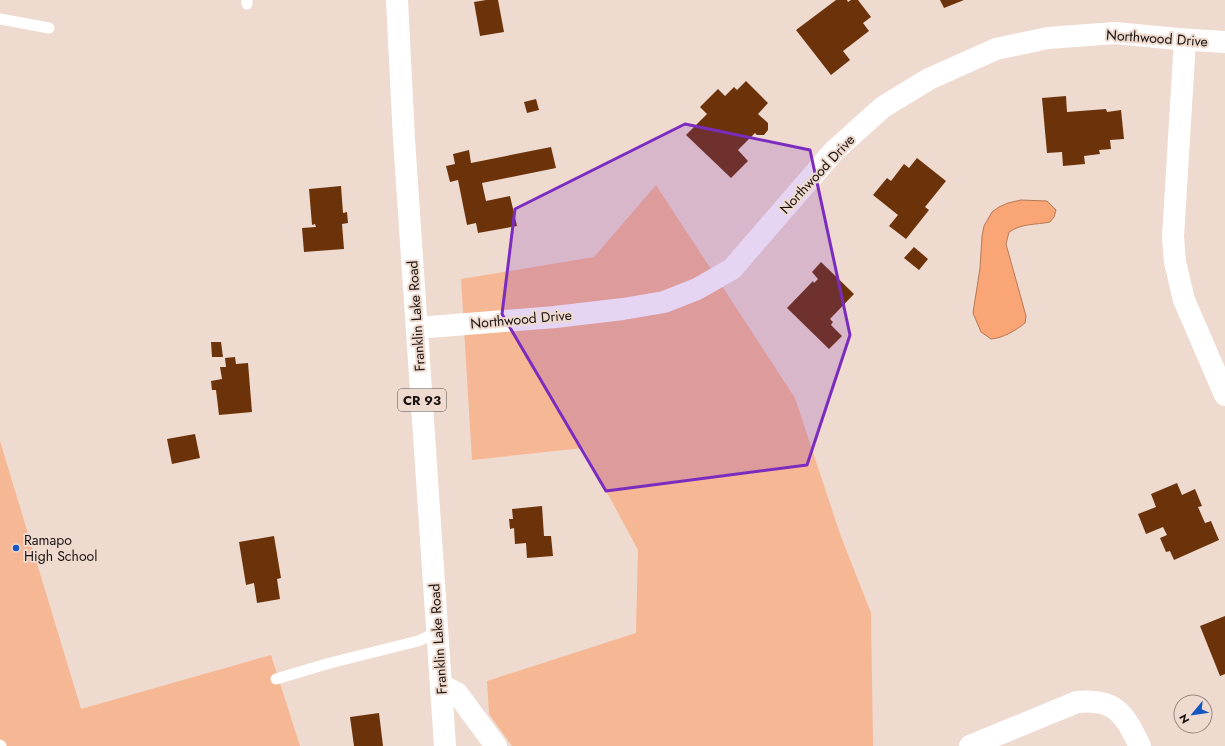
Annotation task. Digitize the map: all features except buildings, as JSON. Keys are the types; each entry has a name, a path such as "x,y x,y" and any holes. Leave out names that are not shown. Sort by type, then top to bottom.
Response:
{"street":[{"name":"Franklin Lake Road","path":"397,0 445,746"},
{"name":"Northwood Drive","path":"417,328 555,317 623,309 664,302 697,289 732,270 834,151 883,107 929,78 996,49 1048,38 1115,33 1185,40 1225,42"},
{"path":"1185,40 1173,237 1175,262 1184,300 1225,395"},
{"path":"441,685 457,693 496,746"},
{"path":"970,746 1077,702 1091,700 1104,702 1118,710 1128,722 1140,746"}],"lane":[{"path":"0,19 49,28"},
{"path":"276,679 330,663 418,641 438,632"}],"highlighted area":[{"path":"685,124 810,150 850,335 807,465 606,491 502,314 515,209"}],"shaded area":[{"path":"656,185 795,398 840,534 871,613 873,746 512,746 489,714 487,681 636,633 638,550 583,448 472,460 461,279 594,257"},
{"path":"1021,200 1047,201 1056,210 1054,217 1050,222 1019,227 1009,232 1006,244 1026,316 1025,323 1009,334 991,339 981,332 973,313 980,268 984,226 992,212 999,207"},
{"name":"Ramapo High School","path":"0,441 81,709 271,655 300,746 0,746"}],"place":[{"name":"Ramapo High School","path":"16,548"}]}
